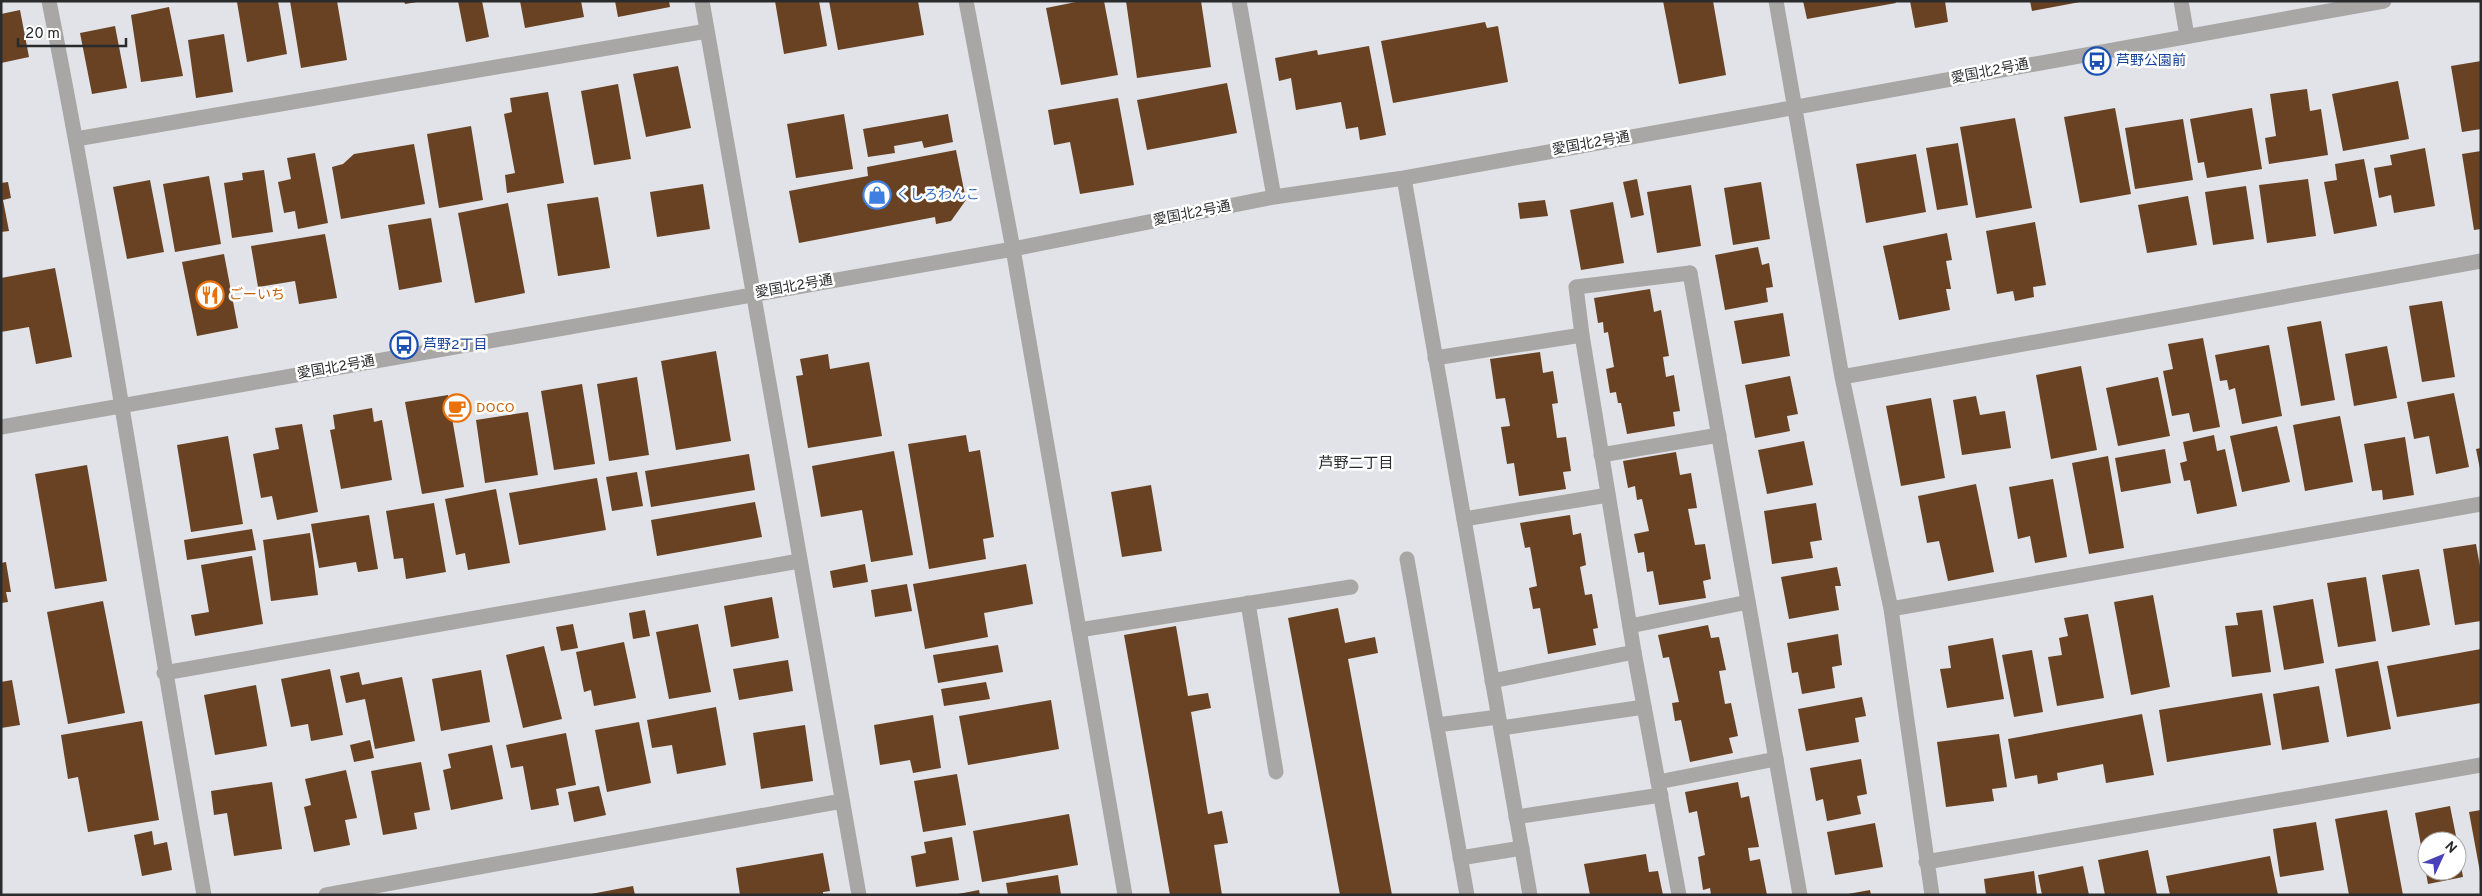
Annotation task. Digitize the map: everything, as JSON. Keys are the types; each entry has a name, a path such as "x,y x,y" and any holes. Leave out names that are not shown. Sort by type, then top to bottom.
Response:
{"street":[{"path":"50,1 76,138 164,673 204,895"},
{"path":"702,1 752,295 859,895"},
{"path":"966,1 1013,249 1125,895"},
{"path":"1239,1 1274,198"},
{"path":"1776,1 1842,377 1891,609 1932,895"},
{"path":"2181,1 2187,36"},
{"name":"愛国北2号通","path":"1,427 1013,249 1274,198 1404,178 2384,1"},
{"path":"76,138 707,32"},
{"path":"1404,178 1530,895"},
{"path":"1842,377 2481,261"},
{"path":"1679,895 1634,652 1601,456 1576,287 1690,273 1800,895"},
{"path":"1435,358 1582,335"},
{"path":"1601,456 1719,434"},
{"path":"1464,519 1608,495"},
{"path":"1891,609 2481,504"},
{"path":"1408,559 1467,895"},
{"path":"164,673 799,561"},
{"path":"1079,630 1351,587"},
{"path":"1630,626 1748,602"},
{"path":"1248,603 1276,772"},
{"path":"1492,681 1634,652"},
{"path":"1437,725 1499,722 1644,707"},
{"path":"1516,817 1660,789 1776,759"},
{"path":"1926,862 2481,765"},
{"path":"326,895 842,801"},
{"path":"1460,858 1522,848"}],"building":[{"path":"278,1 287,54 247,62 237,2"},
{"path":"290,1 337,1 347,60 301,68"},
{"path":"404,1 416,1 417,2 405,4"},
{"path":"458,1 482,1 489,37 466,42"},
{"path":"520,1 581,1 584,17 525,28"},
{"path":"615,1 669,1 670,7 618,17"},
{"path":"775,1 819,1 827,46 784,54"},
{"path":"829,1 918,1 924,35 838,50"},
{"path":"1081,1 1104,1 1118,75 1061,85 1046,8"},
{"path":"1126,1 1201,1 1211,67 1137,78"},
{"path":"1663,1 1713,1 1726,75 1679,84"},
{"path":"1803,1 1895,1 1896,3 1807,19"},
{"path":"1910,1 1945,1 1948,22 1915,28"},
{"path":"2030,1 2079,1 2080,2 2032,11"},
{"path":"169,7 183,76 141,82 131,15"},
{"path":"20,10 29,57 1,63 1,14"},
{"path":"1485,22 1487,28 1498,26 1508,82 1393,103 1381,41"},
{"path":"115,26 127,88 92,94 80,33"},
{"path":"224,34 233,92 196,98 188,40"},
{"path":"1369,46 1386,135 1360,140 1358,127 1346,129 1341,102 1296,110 1291,78 1279,81 1275,58 1317,50 1318,55"},
{"path":"2481,61 2481,129 2462,132 2451,66"},
{"path":"678,66 691,128 646,137 633,74"},
{"path":"2398,81 2409,139 2343,151 2332,94"},
{"path":"1227,83 1237,133 1147,150 1137,100"},
{"path":"618,84 631,159 594,165 581,91"},
{"path":"2307,89 2310,111 2321,109 2328,155 2269,164 2265,138 2276,136 2270,94"},
{"path":"548,92 564,183 507,193 505,175 515,173 504,114 512,112 510,98"},
{"path":"1118,98 1134,185 1080,194 1070,142 1054,145 1048,110"},
{"path":"2115,108 2131,194 2080,203 2064,117"},
{"path":"2252,108 2262,169 2207,178 2204,162 2198,163 2190,119"},
{"path":"844,114 853,169 796,178 787,124"},
{"path":"948,114 953,142 924,148 922,141 894,146 895,153 868,157 863,129"},
{"path":"2015,118 2032,208 1976,218 1960,127"},
{"path":"2183,119 2193,180 2135,189 2125,128"},
{"path":"471,126 483,200 439,208 427,134"},
{"path":"1958,143 1968,205 1937,210 1926,148"},
{"path":"414,144 425,204 341,219 332,167 343,164 354,154"},
{"path":"2425,148 2435,206 2394,213 2391,195 2379,198 2374,168 2392,165 2390,155"},
{"name":"くしろわんこ","path":"956,150 966,200 951,221 936,224 935,217 799,243 789,191 868,176 867,167"},
{"path":"2481,151 2481,229 2474,230 2462,154"},
{"path":"315,153 328,223 298,229 295,211 284,213 278,182 291,179 287,158"},
{"path":"1916,154 1926,212 1866,223 1856,164"},
{"path":"2364,159 2377,226 2334,234 2324,182 2337,180 2335,164"},
{"path":"264,170 273,232 232,238 224,183 243,180 242,173"},
{"path":"209,176 221,244 175,252 163,184"},
{"path":"1637,179 1644,215 1631,218 1623,182"},
{"path":"2308,179 2316,236 2267,243 2259,185"},
{"path":"150,180 164,252 127,259 113,187"},
{"path":"8,182 11,198 3,200 9,231 1,232 1,183"},
{"path":"1761,182 1770,239 1733,245 1724,188"},
{"path":"703,184 710,229 657,237 650,192"},
{"path":"1691,185 1701,246 1657,253 1647,192"},
{"path":"2246,186 2254,239 2213,245 2205,192"},
{"path":"2188,196 2197,245 2147,253 2138,205"},
{"path":"598,197 610,268 558,276 547,204"},
{"path":"1545,200 1548,216 1520,219 1518,203"},
{"path":"1613,202 1624,263 1581,270 1570,210"},
{"path":"508,203 525,293 475,303 458,213"},
{"path":"431,218 442,282 399,290 388,225"},
{"path":"2035,222 2046,285 2033,287 2034,297 2015,301 2013,291 1997,294 1986,231"},
{"path":"1947,233 1952,260 1946,261 1951,289 1946,289 1950,310 1899,320 1883,246"},
{"path":"325,234 337,298 299,304 295,281 258,287 251,246"},
{"path":"1758,247 1762,265 1769,263 1773,287 1766,288 1768,302 1725,310 1715,255"},
{"name":"ごーいち","path":"224,254 238,328 197,336 182,262"},
{"path":"55,268 72,357 36,364 29,327 1,332 1,278"},
{"path":"1650,289 1654,312 1661,310 1669,356 1663,357 1666,377 1674,375 1680,411 1673,412 1675,426 1627,434 1621,403 1618,403 1616,392 1610,393 1606,369 1614,367 1608,332 1604,333 1603,322 1598,323 1594,298"},
{"path":"2442,301 2455,377 2422,382 2409,306"},
{"path":"1783,313 1790,356 1742,364 1734,321"},
{"path":"2321,321 2335,400 2301,406 2287,327"},
{"path":"2203,338 2220,427 2193,432 2189,413 2172,416 2163,371 2173,369 2168,344"},
{"path":"2269,345 2282,416 2242,424 2235,388 2229,390 2227,380 2220,381 2215,355"},
{"path":"2387,346 2397,398 2354,406 2345,354"},
{"path":"716,351 731,441 676,450 661,361"},
{"path":"1540,352 1543,373 1553,371 1558,403 1552,404 1557,438 1566,437 1571,471 1563,472 1566,489 1519,496 1514,463 1507,464 1501,427 1510,426 1505,398 1496,399 1490,359"},
{"path":"828,354 830,369 869,362 882,436 808,448 796,376 803,375 800,359"},
{"path":"2081,366 2097,450 2051,459 2036,375"},
{"path":"1790,376 1798,414 1787,416 1790,431 1755,438 1745,385"},
{"path":"637,377 649,455 609,461 597,384"},
{"path":"2158,377 2170,436 2118,446 2106,388"},
{"path":"582,384 595,464 554,470 541,391"},
{"path":"2454,393 2469,467 2436,474 2429,436 2414,439 2407,402"},
{"path":"448,395 464,487 422,494 405,402"},
{"path":"1976,396 1980,415 2005,411 2011,448 1962,455 1953,400"},
{"path":"1931,398 1945,478 1901,486 1886,406"},
{"path":"372,408 374,422 382,420 392,480 341,489 330,430 335,429 333,415"},
{"path":"528,412 538,475 485,483 476,420"},
{"path":"2340,416 2353,482 2305,491 2293,425"},
{"path":"302,424 318,512 277,520 272,496 261,498 253,454 279,449 275,428"},
{"path":"2277,426 2290,482 2242,492 2230,436"},
{"path":"966,435 969,452 980,450 994,537 983,539 986,559 929,569 908,444"},
{"path":"2214,435 2217,451 2225,449 2237,506 2197,514 2190,480 2184,481 2180,463 2187,461 2183,442"},
{"path":"228,436 243,524 191,532 177,445"},
{"path":"2405,437 2414,495 2383,500 2382,490 2372,491 2364,444"},
{"path":"1804,441 1813,485 1767,494 1758,450"},
{"path":"2481,448 2481,469 2480,469 2476,449"},
{"path":"2165,449 2171,483 2121,492 2115,458"},
{"path":"894,451 913,555 871,562 862,510 821,517 812,466"},
{"path":"1676,452 1680,475 1691,473 1697,508 1688,509 1695,545 1705,544 1711,579 1703,581 1706,598 1659,605 1653,571 1647,572 1644,552 1638,553 1634,534 1649,531 1642,499 1637,500 1635,486 1628,488 1623,461"},
{"path":"749,454 755,490 651,507 645,471"},
{"path":"2108,456 2124,548 2089,554 2072,463"},
{"path":"87,465 107,581 55,589 35,474"},
{"path":"637,472 643,506 612,511 606,477"},
{"path":"597,478 606,530 519,545 509,493"},
{"path":"2053,479 2067,557 2035,563 2030,536 2018,539 2009,487"},
{"path":"1976,484 1994,572 1948,581 1939,541 1927,543 1918,496"},
{"path":"1151,485 1162,551 1122,557 1111,492"},
{"path":"496,489 510,563 468,570 465,553 456,555 445,499"},
{"path":"755,502 762,537 657,556 651,520"},
{"path":"434,503 446,572 406,579 403,558 394,559 386,511"},
{"path":"1816,503 1822,540 1810,542 1813,558 1772,564 1764,511"},
{"path":"369,515 378,569 358,572 356,562 319,568 311,524"},
{"path":"1570,515 1573,535 1581,533 1586,565 1580,567 1585,595 1592,594 1598,628 1593,629 1596,645 1548,654 1540,608 1533,609 1529,588 1537,586 1530,547 1525,548 1520,523"},
{"path":"252,529 256,550 187,560 184,540"},
{"path":"310,533 318,595 271,601 263,540"},
{"path":"2476,544 2481,572 2481,621 2455,625 2443,549"},
{"path":"252,556 263,624 195,636 191,615 209,612 201,565"},
{"path":"6,562 11,592 6,592 8,602 1,603 1,563"},
{"path":"865,564 868,582 833,588 830,571"},
{"path":"1026,564 1033,604 984,613 988,637 925,649 913,584"},
{"path":"1837,567 1841,586 1835,586 1839,610 1789,619 1781,577"},
{"path":"2419,569 2430,625 2392,632 2382,575"},
{"path":"2366,577 2376,641 2338,647 2327,583"},
{"path":"907,584 912,611 875,617 871,590"},
{"path":"2153,595 2170,687 2131,695 2114,602"},
{"path":"772,597 779,638 731,647 724,606"},
{"path":"2313,599 2324,663 2284,670 2273,606"},
{"path":"103,601 125,713 68,724 47,612"},
{"path":"1338,608 1345,643 1375,637 1378,653 1348,659 1392,895 1340,895 1288,618"},
{"path":"645,610 650,636 633,639 629,613"},
{"path":"2262,610 2271,672 2232,677 2225,626 2238,625 2236,613"},
{"path":"2088,614 2104,698 2057,706 2048,657 2062,655 2059,638 2068,636 2064,618"},
{"path":"573,624 578,648 561,651 556,627"},
{"path":"698,624 711,692 669,699 656,632"},
{"path":"1708,625 1711,638 1719,637 1726,670 1719,671 1725,704 1731,703 1738,736 1729,738 1733,753 1690,762 1681,720 1675,721 1672,703 1679,702 1669,657 1663,658 1658,635"},
{"path":"1176,626 1188,696 1208,693 1211,708 1191,712 1208,814 1222,811 1228,843 1214,845 1222,895 1170,895 1124,635"},
{"path":"1838,634 1842,665 1832,667 1835,688 1802,694 1798,672 1792,673 1787,643"},
{"path":"1993,638 2004,699 1947,708 1940,669 1951,668 1948,646"},
{"path":"624,642 636,698 594,706 591,690 584,692 576,652"},
{"path":"998,645 1003,672 938,683 933,655"},
{"path":"544,646 562,719 523,728 506,655"},
{"path":"2481,649 2481,703 2397,717 2387,666"},
{"path":"2032,650 2043,712 2014,717 2002,655"},
{"path":"788,660 793,691 739,700 733,669"},
{"path":"2378,661 2391,729 2347,737 2335,669"},
{"path":"330,669 343,735 311,741 308,724 291,727 281,679"},
{"path":"481,670 490,722 441,731 432,679"},
{"path":"359,672 362,685 402,677 415,741 375,749 365,699 346,703 340,676"},
{"path":"12,680 20,725 1,728 1,682"},
{"path":"986,682 990,699 944,706 941,689"},
{"path":"256,685 267,746 215,755 204,695"},
{"path":"2319,686 2329,742 2282,750 2273,694"},
{"path":"2262,693 2271,745 2167,762 2159,710"},
{"path":"1862,697 1866,716 1855,718 1859,742 1806,751 1798,709"},
{"path":"1051,700 1059,749 968,765 959,716"},
{"path":"716,707 726,765 677,774 672,745 652,748 647,720"},
{"path":"2142,714 2154,775 2106,783 2103,764 2057,773 2058,780 2038,784 2037,775 2015,779 2008,739"},
{"path":"933,715 941,768 913,773 910,760 880,765 874,725"},
{"path":"142,721 159,820 88,832 78,777 68,779 61,735"},
{"path":"639,722 651,783 607,792 595,730"},
{"path":"805,725 813,781 761,789 753,733"},
{"path":"566,733 576,785 556,789 559,805 531,810 523,766 511,768 506,745"},
{"path":"1999,734 2007,787 1992,789 1994,801 1946,807 1937,742"},
{"path":"370,740 374,758 354,762 350,745"},
{"path":"492,745 503,799 451,810 443,770 451,768 448,754"},
{"path":"1861,759 1867,794 1857,796 1861,814 1827,821 1823,799 1816,801 1810,768"},
{"path":"421,762 430,810 414,813 417,829 383,835 371,771"},
{"path":"346,770 357,818 345,820 350,845 314,852 304,807 311,805 305,779"},
{"path":"957,774 966,825 923,832 914,781"},
{"path":"272,782 282,849 234,856 227,813 214,815 211,791"},
{"path":"1738,782 1741,798 1749,796 1759,847 1748,848 1750,861 1760,859 1767,895 1711,895 1710,888 1703,890 1698,857 1705,855 1697,811 1689,813 1685,792"},
{"path":"599,786 606,815 574,822 568,792"},
{"path":"2450,806 2455,831 2418,831 2415,813"},
{"path":"2387,810 2403,895 2349,895 2335,819"},
{"path":"2481,810 2481,872 2480,872 2469,812"},
{"path":"1069,814 1078,865 982,882 973,831"},
{"path":"2316,822 2324,870 2280,877 2273,829"},
{"path":"1875,823 1883,867 1835,875 1827,832"},
{"path":"152,831 154,845 167,842 172,870 142,876 134,835"},
{"path":"952,837 959,880 916,887 911,856 926,853 924,842"},
{"path":"2148,850 2157,895 2105,895 2098,860"},
{"path":"823,853 830,891 823,892 823,895 740,895 736,868"},
{"path":"1646,854 1649,872 1658,871 1663,895 1590,895 1584,864"},
{"path":"2270,856 2278,895 2170,895 2166,876"},
{"path":"2083,866 2089,895 2042,895 2038,875"},
{"path":"2034,871 2037,895 1986,895 1984,879"},
{"path":"1058,875 1061,895 1008,895 1006,883"},
{"path":"2427,881 2443,881 2428,884"},
{"path":"633,886 635,895 591,895 591,894"},
{"path":"979,890 980,895 958,895 958,894"},
{"path":"1870,890 1871,895 1848,895 1848,894"}],"place":[{"name":"芦野公園前","path":"2097,61"},
{"name":"くしろわんこ","path":"877,195"},
{"name":"ごーいち","path":"210,295"},
{"name":"芦野2丁目","path":"404,345"},
{"name":"DOCO","path":"457,408"}],"district":[{"name":"芦野二丁目","path":"1356,464"}]}
